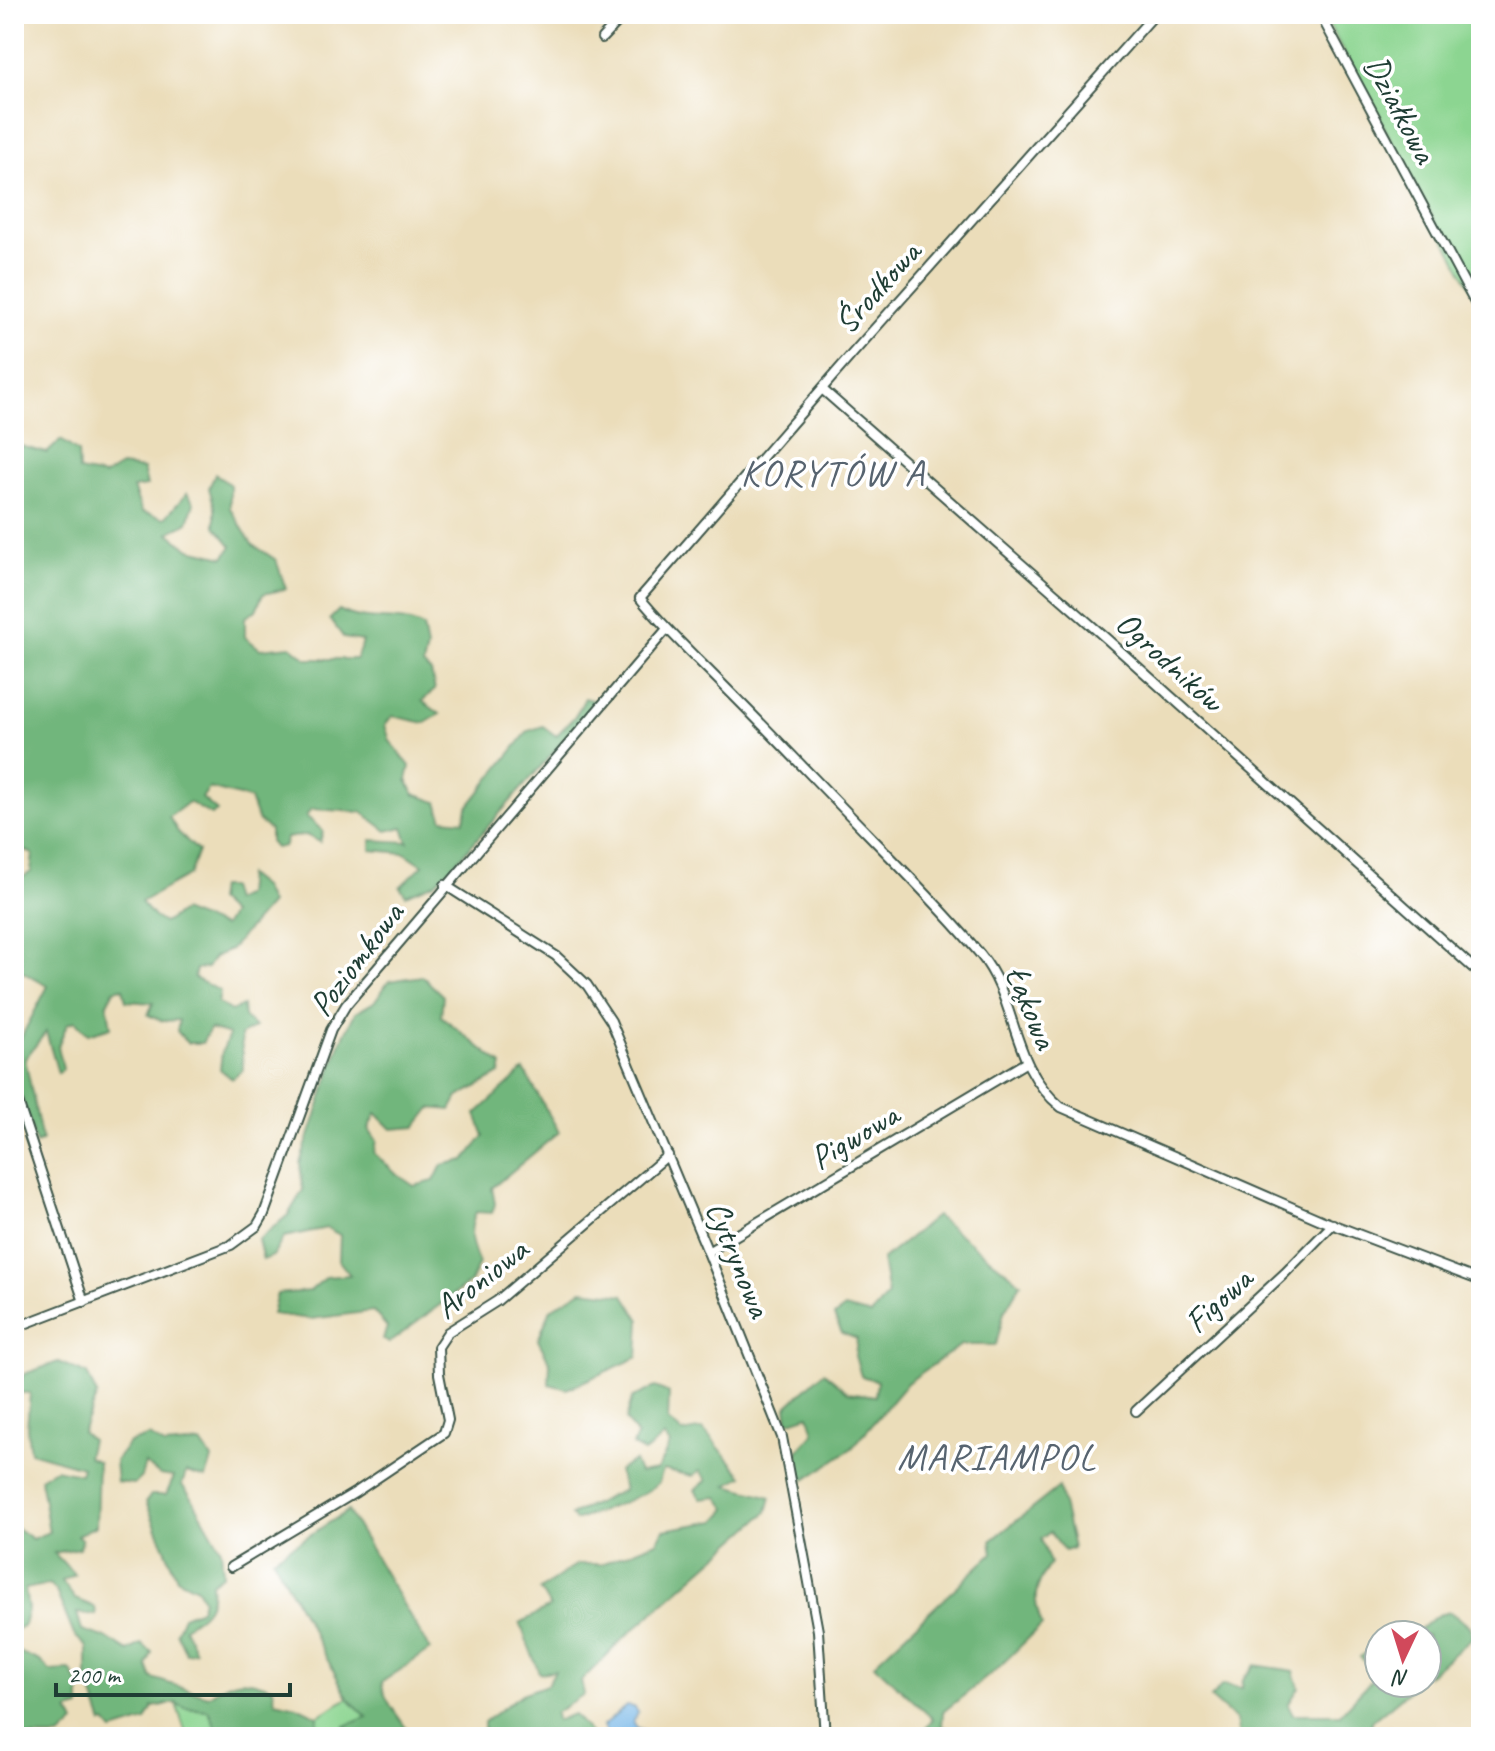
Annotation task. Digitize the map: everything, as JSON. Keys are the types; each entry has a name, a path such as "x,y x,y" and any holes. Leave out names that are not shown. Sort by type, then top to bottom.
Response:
{"street":[{"path":"602,38 625,14"},
{"name":"Środkowa","path":"640,598 1155,14"},
{"name":"Działkowa","path":"1320,14 1481,314"},
{"name":"Ogrodników","path":"822,389 1120,650 1481,975"},
{"name":"Łąkowa","path":"640,598 666,630 727,688 982,956 994,974 1025,1063 1044,1092 1061,1107 1333,1224 1481,1281"},
{"name":"Poziomkowa","path":"14,1328 231,1245 257,1226 331,1030 346,1005 445,885 666,630"},
{"name":"Cytrynowa","path":"445,885 556,956 587,985 611,1021 782,1437 818,1631 825,1737"},
{"path":"14,1026 19,1016"},
{"name":"Pigwowa","path":"708,1252 1025,1063"},
{"path":"14,1090 84,1302"},
{"name":"Aroniowa","path":"231,1567 356,1492 444,1433 448,1420 439,1374 438,1347 448,1332 497,1301 668,1155"},
{"name":"Figowa","path":"1136,1411 1285,1273 1333,1224"}],"green space":[{"path":"1323,14 1481,14 1481,306"},
{"path":"61,440 78,452 79,471 104,476 121,466 143,469 147,486 133,488 142,512 165,518 187,493 194,503 188,522 169,533 190,549 224,557 232,546 215,526 215,508 209,488 215,474 230,485 230,508 252,544 276,560 286,589 263,594 256,610 245,618 245,637 260,649 291,646 307,659 356,659 363,641 344,638 330,619 339,610 351,615 403,621 423,627 427,648 423,665 431,672 435,690 422,701 440,714 425,723 392,716 385,725 390,741 410,766 407,780 414,794 437,802 443,819 464,821 467,808 528,731 543,726 556,736 576,715 585,698 598,702 453,866 435,883 406,895 400,887 423,865 405,853 371,850 371,840 408,842 403,827 387,831 362,812 311,809 306,816 323,831 320,842 306,835 286,838 285,846 275,848 270,842 270,830 258,821 250,799 209,788 202,798 217,811 211,815 189,802 169,817 178,832 198,851 189,875 141,902 154,917 164,923 182,911 223,927 231,914 217,901 219,887 229,887 233,901 245,895 247,875 262,887 270,904 231,949 214,957 207,968 196,969 194,978 220,991 218,1003 231,1011 243,1006 244,1017 255,1027 241,1035 243,1070 232,1079 220,1069 222,1052 229,1035 210,1029 202,1043 187,1043 177,1031 179,1020 162,1021 148,1015 153,1003 126,1001 123,988 114,990 107,1003 111,1027 88,1034 75,1021 67,1024 58,1046 63,1069 58,1073 46,1032 25,1059 42,1141 36,1144 14,1073 14,1051 48,986 14,970 14,882 31,872 33,854 14,846 14,452 21,446 47,453"},
{"path":"422,976 443,996 441,1016 502,1065 500,1074 458,1097 451,1110 431,1108 416,1127 392,1129 376,1113 369,1129 377,1141 374,1153 414,1186 434,1181 442,1165 465,1160 484,1136 476,1114 524,1070 559,1132 492,1188 495,1204 492,1213 476,1212 471,1238 479,1263 470,1282 389,1343 383,1339 387,1327 373,1311 311,1319 272,1314 277,1294 310,1291 326,1277 350,1275 339,1261 340,1235 327,1228 284,1237 273,1256 263,1260 258,1240 288,1215 303,1190 300,1163 340,1044 355,1013 374,1002 389,981"},
{"path":"936,1216 1021,1283 1004,1312 996,1345 961,1345 907,1383 852,1448 805,1480 797,1472 798,1451 814,1433 809,1415 788,1422 786,1407 824,1372 848,1392 875,1396 877,1381 861,1376 855,1356 857,1339 842,1333 834,1316 845,1308 871,1315 888,1295 882,1260"},
{"path":"582,1290 624,1295 640,1320 638,1357 567,1389 549,1384 550,1363 538,1340 551,1309"},
{"path":"58,1362 87,1374 97,1395 82,1432 91,1440 87,1457 98,1462 96,1526 77,1535 82,1540 80,1548 54,1553 75,1575 62,1581 75,1599 95,1607 96,1615 77,1613 82,1630 107,1638 128,1651 141,1644 152,1652 147,1665 152,1678 208,1696 240,1680 273,1688 275,1701 297,1706 318,1716 317,1732 330,1732 330,1737 221,1737 208,1710 185,1708 176,1703 153,1707 146,1721 113,1731 106,1723 103,1724 87,1677 87,1647 74,1635 56,1591 49,1584 25,1589 28,1610 24,1625 14,1631 14,1526 32,1539 49,1532 40,1478 55,1469 80,1474 82,1467 30,1452 27,1428 30,1393 21,1393 17,1386 24,1374"},
{"path":"655,1387 669,1393 668,1421 683,1433 703,1429 743,1476 727,1485 771,1497 767,1512 624,1638 581,1681 584,1694 555,1713 556,1721 573,1714 594,1737 484,1737 484,1722 522,1694 547,1685 555,1671 539,1673 520,1623 550,1607 540,1590 577,1564 601,1564 657,1542 664,1530 716,1521 727,1509 718,1497 701,1499 695,1490 707,1480 700,1471 693,1476 663,1470 659,1482 644,1493 575,1521 571,1515 624,1490 618,1471 634,1461 639,1473 657,1470 670,1444 664,1437 644,1452 633,1446 637,1436 626,1420 632,1398"},
{"path":"149,1436 164,1446 201,1443 212,1459 206,1478 186,1472 182,1485 221,1549 223,1574 211,1583 211,1598 206,1610 184,1627 195,1651 186,1653 176,1632 183,1616 200,1609 203,1599 197,1588 177,1578 146,1502 151,1495 166,1495 174,1477 160,1475 145,1464 141,1477 134,1484 117,1482 115,1461 129,1443"},
{"path":"1059,1487 1073,1548 1064,1551 1050,1532 1041,1539 1050,1563 1036,1593 1036,1607 1042,1625 997,1669 943,1712 942,1726 952,1730 952,1737 918,1737 933,1719 874,1664 993,1553 991,1541"},
{"path":"348,1511 430,1650 382,1682 385,1695 409,1733 408,1737 352,1737 345,1726 367,1717 348,1698 273,1558"},
{"path":"1450,1612 1469,1626 1473,1637 1443,1662 1443,1619 1433,1619"},
{"path":"14,1650 40,1661 50,1671 70,1670 80,1687 80,1708 69,1711 75,1723 60,1737 14,1737"},
{"path":"1255,1665 1294,1671 1299,1687 1288,1705 1293,1714 1340,1714 1363,1689 1363,1699 1399,1699 1372,1721 1372,1737 1239,1737 1236,1720 1211,1698 1222,1685 1242,1688 1243,1679"},
{"path":"348,1698 368,1717 346,1726 352,1737 330,1737 330,1732 317,1732 318,1716"},
{"path":"176,1703 185,1708 208,1710 221,1737 187,1737"}],"water":[{"path":"626,1706 634,1707 638,1712 633,1721 637,1728 646,1731 648,1737 608,1737 603,1726"}],"district":[{"name":"KORYTÓW A","path":"833,472"},
{"name":"MARIAMPOL","path":"997,1456"}]}
